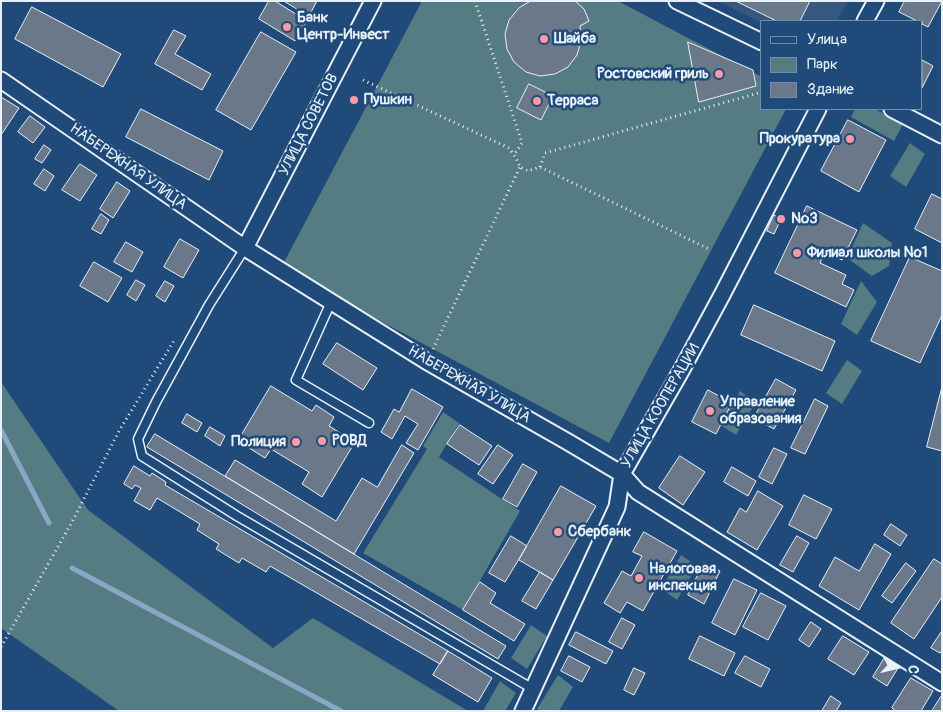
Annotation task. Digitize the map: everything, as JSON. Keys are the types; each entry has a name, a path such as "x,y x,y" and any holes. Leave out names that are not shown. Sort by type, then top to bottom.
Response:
{"street":[{"name":"УЛИЦА СОВЕТОВ","path":"245,248 373,1"},
{"path":"677,1 760,41"},
{"path":"866,20 876,1"},
{"name":"НАБЕРЕЖНАЯ УЛИЦА","path":"1,80 245,248 426,361 622,474 638,492 942,683"},
{"name":"УЛИЦА КООПЕРАЦИИ","path":"523,711 617,507 622,474 682,371 817,110"},
{"path":"894,110 942,136"}],"lane":[{"path":"245,248 209,305 156,402 138,439 142,456 237,516 533,689"},
{"path":"331,302 296,380 369,424"}],"path":[{"path":"476,1 522,143 514,155"},
{"path":"363,80 509,148 520,167 528,171 540,167 711,250"},
{"path":"540,167 545,153 760,93"},
{"path":"433,349 520,167"},
{"path":"1,647 72,522 119,431 178,335"}],"shaded area":[{"path":"717,1 848,1 838,20 760,20 760,22"}],"green space":[{"path":"422,1 618,1 760,76 760,110 785,110 609,443 281,268"},
{"path":"854,110 877,110 903,124 894,141 851,117"},
{"path":"910,143 925,154 906,187 890,176"},
{"path":"863,223 892,243 889,266 872,276 847,258"},
{"path":"861,281 877,302 857,335 841,324"},
{"path":"847,360 862,371 842,404 826,393"},
{"path":"1,382 88,510 273,648 313,618 468,711 119,711 1,628"},
{"path":"740,391 756,402 736,435 720,425"},
{"path":"443,412 459,423 439,457 520,511 463,610 363,553 427,449 423,446"},
{"path":"681,555 697,566 677,600 661,589"},
{"path":"531,625 547,636 527,669 511,658"},
{"path":"558,675 573,687 559,711 540,711 537,709"},
{"path":"500,681 516,693 505,711 483,711"}],"building":[{"path":"269,1 275,1 307,21 295,41 259,19"},
{"path":"284,1 317,1 309,16"},
{"name":"Шайба","path":"531,1 575,1 584,9 589,21 580,26 581,41 577,55 568,67 555,74 540,76 526,72 514,62 507,49 505,34 509,20 519,8"},
{"path":"736,1 810,1 800,20 775,20"},
{"path":"905,1 942,1 928,27 923,24 923,20 915,20 899,12"},
{"path":"32,7 121,54 103,87 15,39"},
{"path":"174,30 186,36 175,54 211,74 202,90 155,64"},
{"path":"261,32 296,52 251,130 216,110"},
{"path":"688,42 753,70 756,86 699,102"},
{"path":"923,61 933,66 923,86"},
{"path":"529,84 553,96 541,120 517,108"},
{"path":"1,97 19,108 1,135"},
{"path":"141,109 223,151 209,180 126,137"},
{"path":"30,116 45,127 33,143 18,132"},
{"name":"Прокуратура","path":"848,120 886,140 859,192 821,171"},
{"path":"44,145 51,150 42,163 35,159"},
{"path":"80,164 97,175 80,201 62,190"},
{"path":"44,169 54,176 45,191 34,184"},
{"path":"117,182 130,191 113,218 100,209"},
{"path":"932,194 942,199 942,243 915,229"},
{"path":"807,206 857,230 842,260 825,252 820,263 846,275 842,284 854,290 846,307 775,273"},
{"path":"101,214 109,220 101,234 92,229"},
{"path":"774,215 781,219 774,234 767,231"},
{"path":"180,239 199,250 183,278 164,267"},
{"path":"126,242 143,252 132,272 114,262"},
{"path":"910,257 942,271 942,315 920,363 871,341"},
{"path":"94,262 122,278 108,302 80,286"},
{"path":"136,280 145,285 136,301 127,295"},
{"path":"165,281 174,286 165,302 156,296"},
{"path":"754,305 835,341 822,371 741,335"},
{"path":"337,343 377,368 363,390 323,364"},
{"path":"776,379 796,390 774,429 754,418"},
{"name":"Полиция","path":"271,386 312,411 316,405 334,417 329,426 355,442 322,497 302,484 309,472 271,449 265,458 238,441"},
{"path":"942,387 942,451 927,447"},
{"path":"412,389 443,407 418,450 406,443 418,424 405,416 392,439 381,432 394,409 399,412"},
{"path":"708,390 732,403 716,434 692,422"},
{"path":"815,399 828,406 805,454 791,448"},
{"path":"187,414 202,423 197,432 182,423"},
{"path":"460,425 492,446 479,465 447,444"},
{"path":"210,427 225,436 220,446 205,436"},
{"path":"155,434 506,646 498,659 147,447"},
{"path":"402,445 414,453 354,554 225,476 235,460 336,521 362,478 377,487"},
{"path":"498,445 513,455 493,484 478,474"},
{"path":"774,448 787,454 772,484 759,477"},
{"path":"680,456 705,472 683,505 659,488"},
{"path":"523,464 537,472 517,507 503,499"},
{"path":"134,466 150,476 152,473 166,482 165,485 448,651 440,664 270,566 266,572 242,558 239,563 216,549 219,544 197,530 200,524 157,498 150,510 134,501 141,488 135,485 132,489 124,484"},
{"path":"732,467 756,481 748,496 724,482"},
{"name":"Сбербанк","path":"561,486 596,506 553,580 519,560"},
{"path":"758,491 783,506 757,550 727,532 740,508 746,512"},
{"path":"804,495 832,509 816,539 789,525"},
{"path":"891,524 907,535 900,546 884,535"},
{"path":"644,532 677,551 643,611 627,602 620,613 604,603 622,571 631,576 642,556 633,552"},
{"path":"511,536 527,546 505,582 489,573"},
{"path":"797,536 809,543 793,572 780,565"},
{"path":"875,544 891,554 859,610 819,586 835,557 859,571"},
{"path":"934,559 942,564 942,597 914,639 891,623"},
{"path":"704,563 720,571 704,604 688,595"},
{"path":"906,563 916,571 892,603 882,596"},
{"path":"540,572 553,580 536,609 522,601"},
{"path":"734,579 757,590 735,635 712,623"},
{"path":"480,582 496,593 490,603 525,624 514,641 463,610"},
{"path":"761,593 786,606 768,640 743,627"},
{"path":"622,618 635,625 622,649 609,642"},
{"path":"811,622 821,629 809,647 799,640"},
{"path":"942,631 942,650 940,653 931,648"},
{"path":"576,632 613,651 606,664 569,645"},
{"path":"700,636 735,653 724,676 689,659"},
{"path":"843,636 869,652 854,675 828,659"},
{"path":"448,651 492,678 478,702 433,675"},
{"path":"569,656 590,667 582,682 561,671"},
{"path":"745,656 770,669 761,687 735,673"},
{"path":"884,659 898,668 887,686 873,677"},
{"path":"634,668 645,673 634,695 624,690"},
{"path":"911,678 933,691 921,711 896,711 892,708"},
{"path":"942,695 942,711 932,711"},
{"path":"831,696 841,703 836,711 822,711"}],"waterway":[{"path":"1,430 49,523"},
{"path":"72,568 341,711"}],"place":[{"name":"Банк Центр-Инвест","path":"287,27"},
{"name":"Шайба","path":"544,39"},
{"name":"Ростовский гриль","path":"719,74"},
{"name":"Пушкин","path":"354,100"},
{"name":"Терраса","path":"537,101"},
{"name":"Прокуратура","path":"850,139"},
{"name":"№3","path":"781,219"},
{"name":"Филиал школы №1","path":"797,253"},
{"name":"Управление образования","path":"710,411"},
{"name":"РОВД","path":"322,441"},
{"name":"Полиция","path":"296,442"},
{"name":"Сбербанк","path":"558,532"},
{"name":"Налоговая инспекция","path":"639,578"}]}
